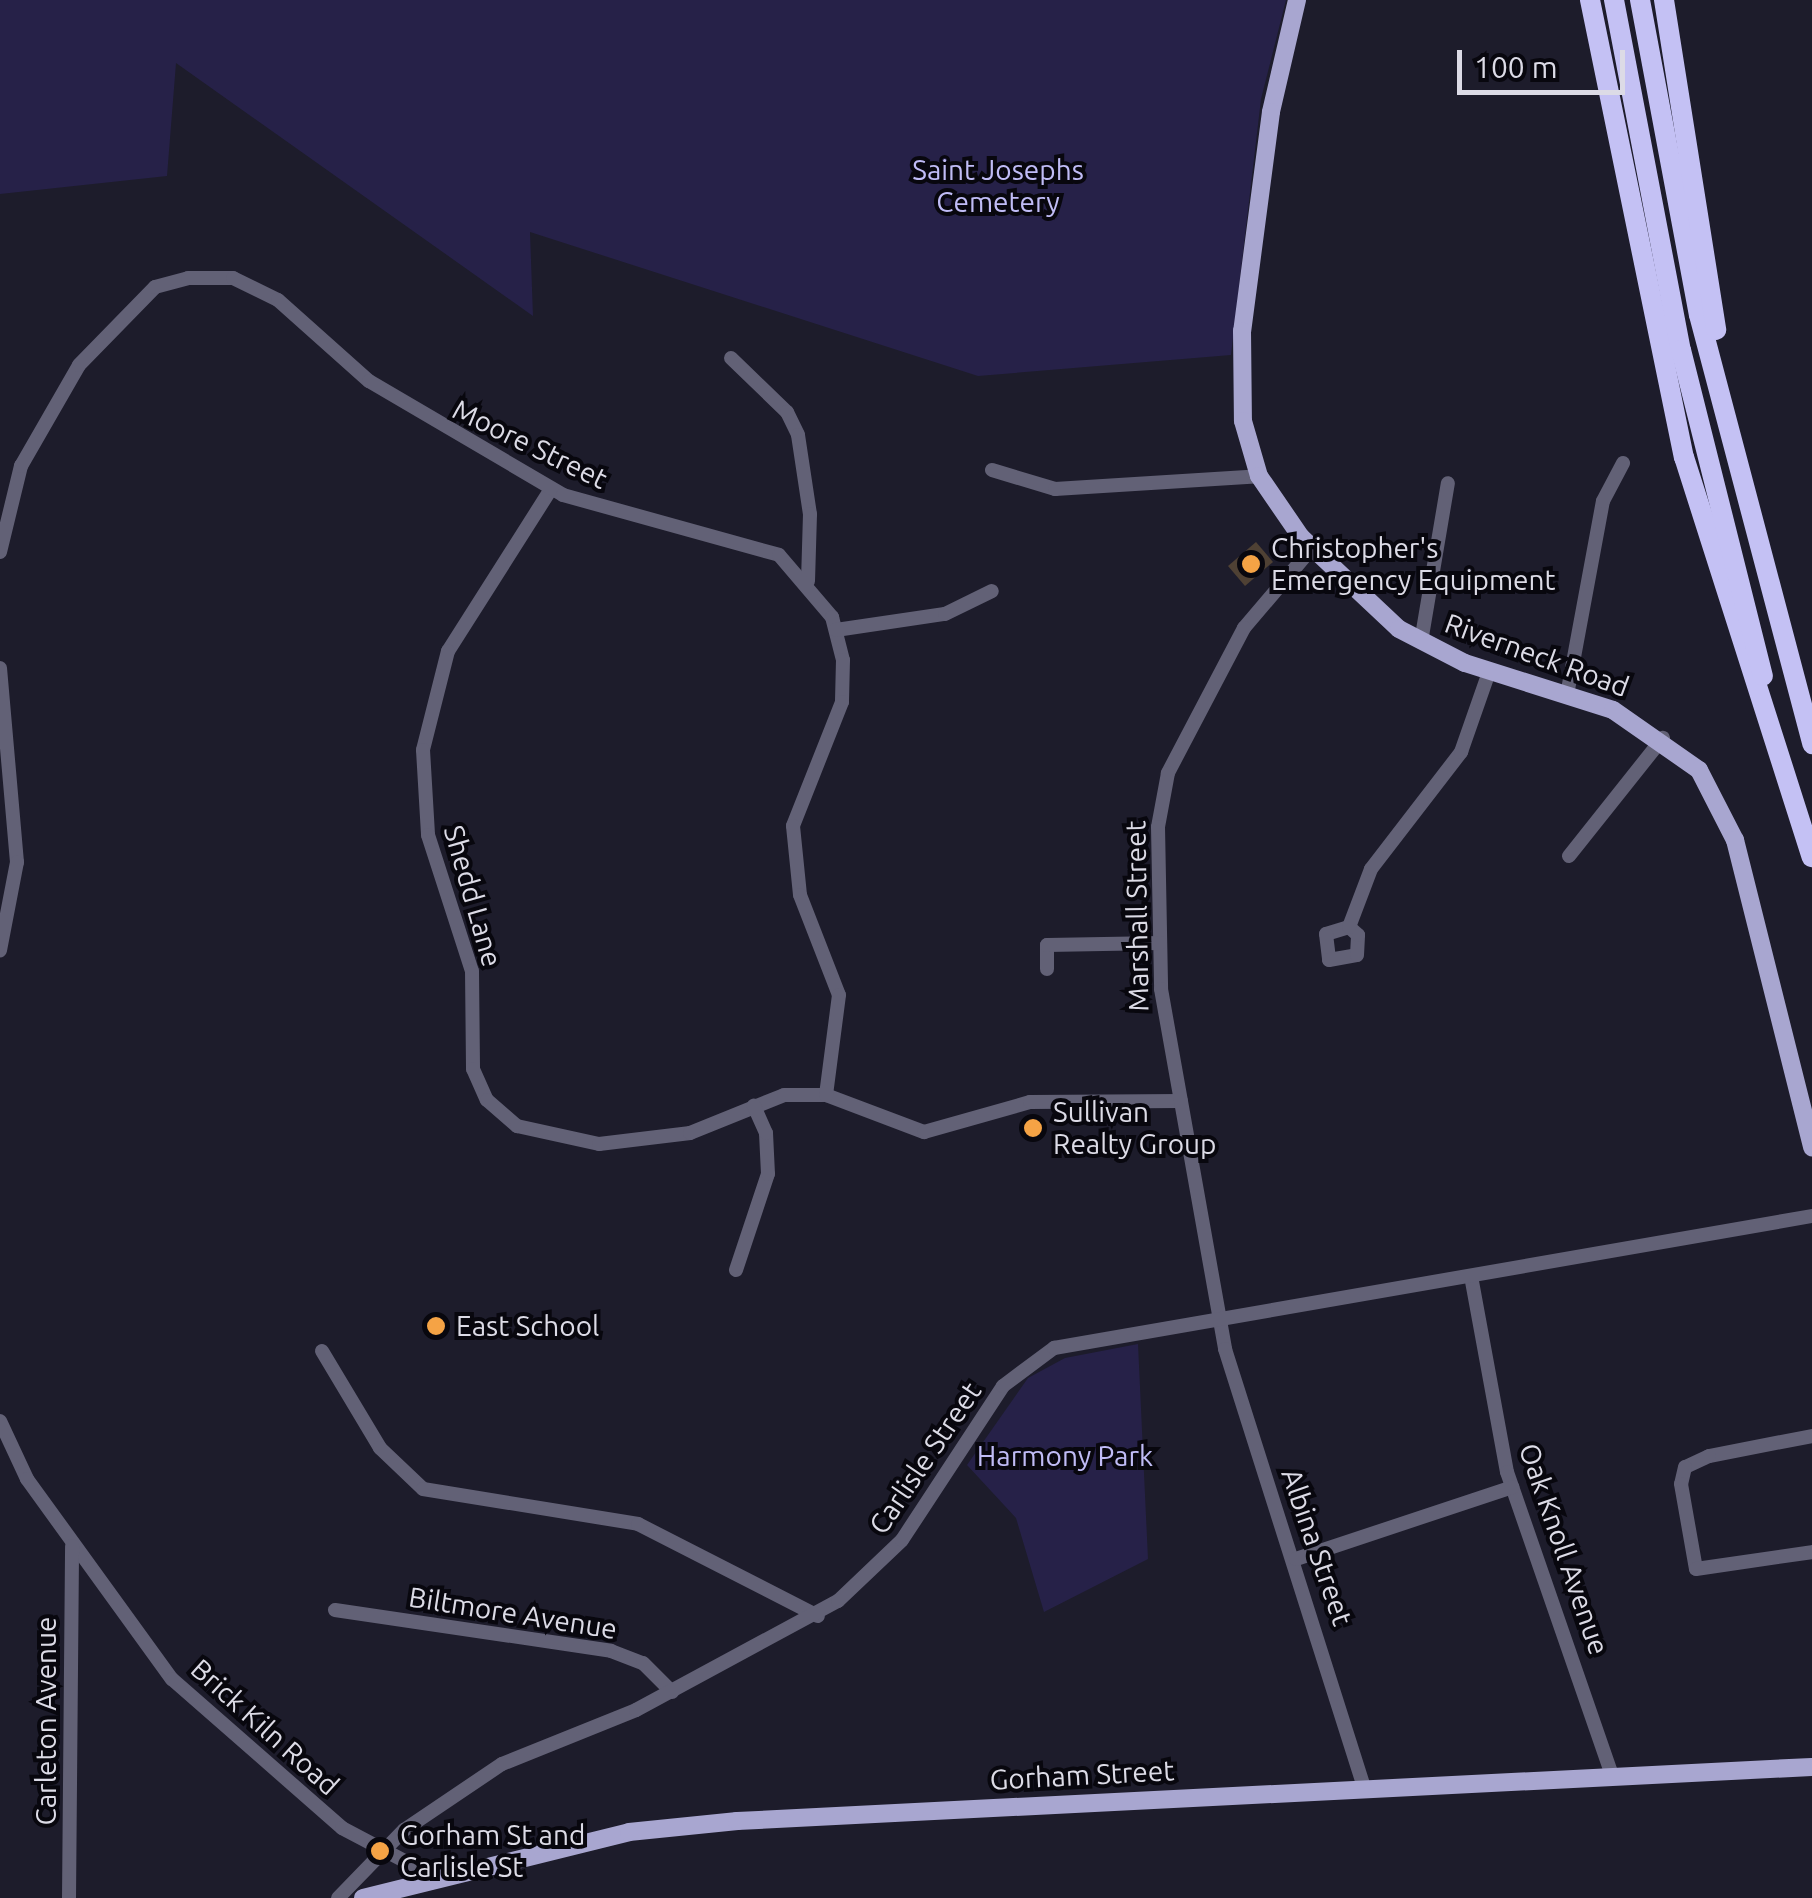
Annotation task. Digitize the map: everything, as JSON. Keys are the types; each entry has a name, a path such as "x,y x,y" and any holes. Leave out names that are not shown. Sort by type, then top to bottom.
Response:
{"highway":[{"path":"1590,0 1684,457 1812,856"},
{"path":"1614,0 1690,390 1812,856"},
{"path":"1640,0 1686,251 1744,500 1812,744"},
{"path":"1664,0 1744,500"}],"main road":[{"name":"Riverneck Road","path":"1296,0 1267,135 1242,342 1243,422 1259,476 1312,548 1378,615 1421,642 1489,672 1566,695 1663,738 1700,770 1729,819 1812,1146"},
{"name":"Gorham Street","path":"364,1898 629,1832 736,1821 1812,1767"}],"street":[{"name":"Moore Street","path":"0,552 21,466 78,365 155,287 188,278 233,278 278,300 369,381 551,489 636,520 745,540 808,581 836,630 842,702 792,826 800,895 839,994 826,1094"},
{"path":"731,358 787,412 798,435 810,514 808,581"},
{"path":"1566,695 1603,501 1622,463"},
{"path":"992,470 1055,489 1259,476"},
{"path":"1421,642 1448,483"},
{"name":"Shedd Lane","path":"551,489 448,651 423,750 428,835 472,971 472,1069 487,1100 507,1118 555,1139 640,1142 690,1133 784,1094 826,1094 924,1132 1030,1102 1182,1101"},
{"name":"Marshall Street","path":"1221,1322 1182,1101 1163,1018 1159,814 1173,760 1244,628 1312,548"},
{"path":"836,630 945,614 992,591"},
{"path":"0,668 17,862 0,950"},
{"path":"1349,927 1379,852 1461,752 1489,672"},
{"path":"1569,856 1663,738"},
{"path":"1047,969 1047,945 1160,942"},
{"path":"736,1270 768,1174 766,1134 754,1106"},
{"name":"Carlisle Street","path":"338,1898 380,1851 502,1764 672,1692 818,1616 902,1540 993,1399 1028,1364 1086,1339 1221,1322 1812,1216"},
{"name":"Oak Knoll Avenue","path":"1471,1276 1512,1487 1612,1776"},
{"name":"Albina Street","path":"1221,1322 1364,1788"},
{"path":"322,1351 380,1448 423,1489 638,1524 818,1616"},
{"name":"Brick Kiln Road","path":"0,1421 72,1545 172,1680 326,1815 380,1851 436,1878"},
{"path":"1812,1436 1709,1456 1685,1468 1681,1484 1696,1569 1812,1552"},
{"path":"1296,1560 1512,1487"},
{"name":"Carleton Avenue","path":"70,1898 72,1545"},
{"name":"Biltmore Avenue","path":"334,1610 611,1651 642,1664 672,1692"}],"green space":[{"name":"Saint Josephs Cemetery","path":"0,0 1286,0 1261,99 1231,355 978,376 530,232 533,316 176,63 167,176 0,194"},
{"name":"Harmony Park","path":"1138,1344 1148,1559 1044,1612 1016,1518 967,1465 1028,1378 1065,1358"}],"building":[{"name":"Christopher's Emergency Equipment","path":"1256,542 1273,562 1245,586 1228,566"}],"place":[{"name":"Christopher's Emergency Equipment","path":"1251,564"},
{"name":"Sullivan Realty Group","path":"1033,1128"},
{"name":"East School","path":"436,1326"},
{"name":"Gorham St and Carlisle St","path":"380,1851"}]}
